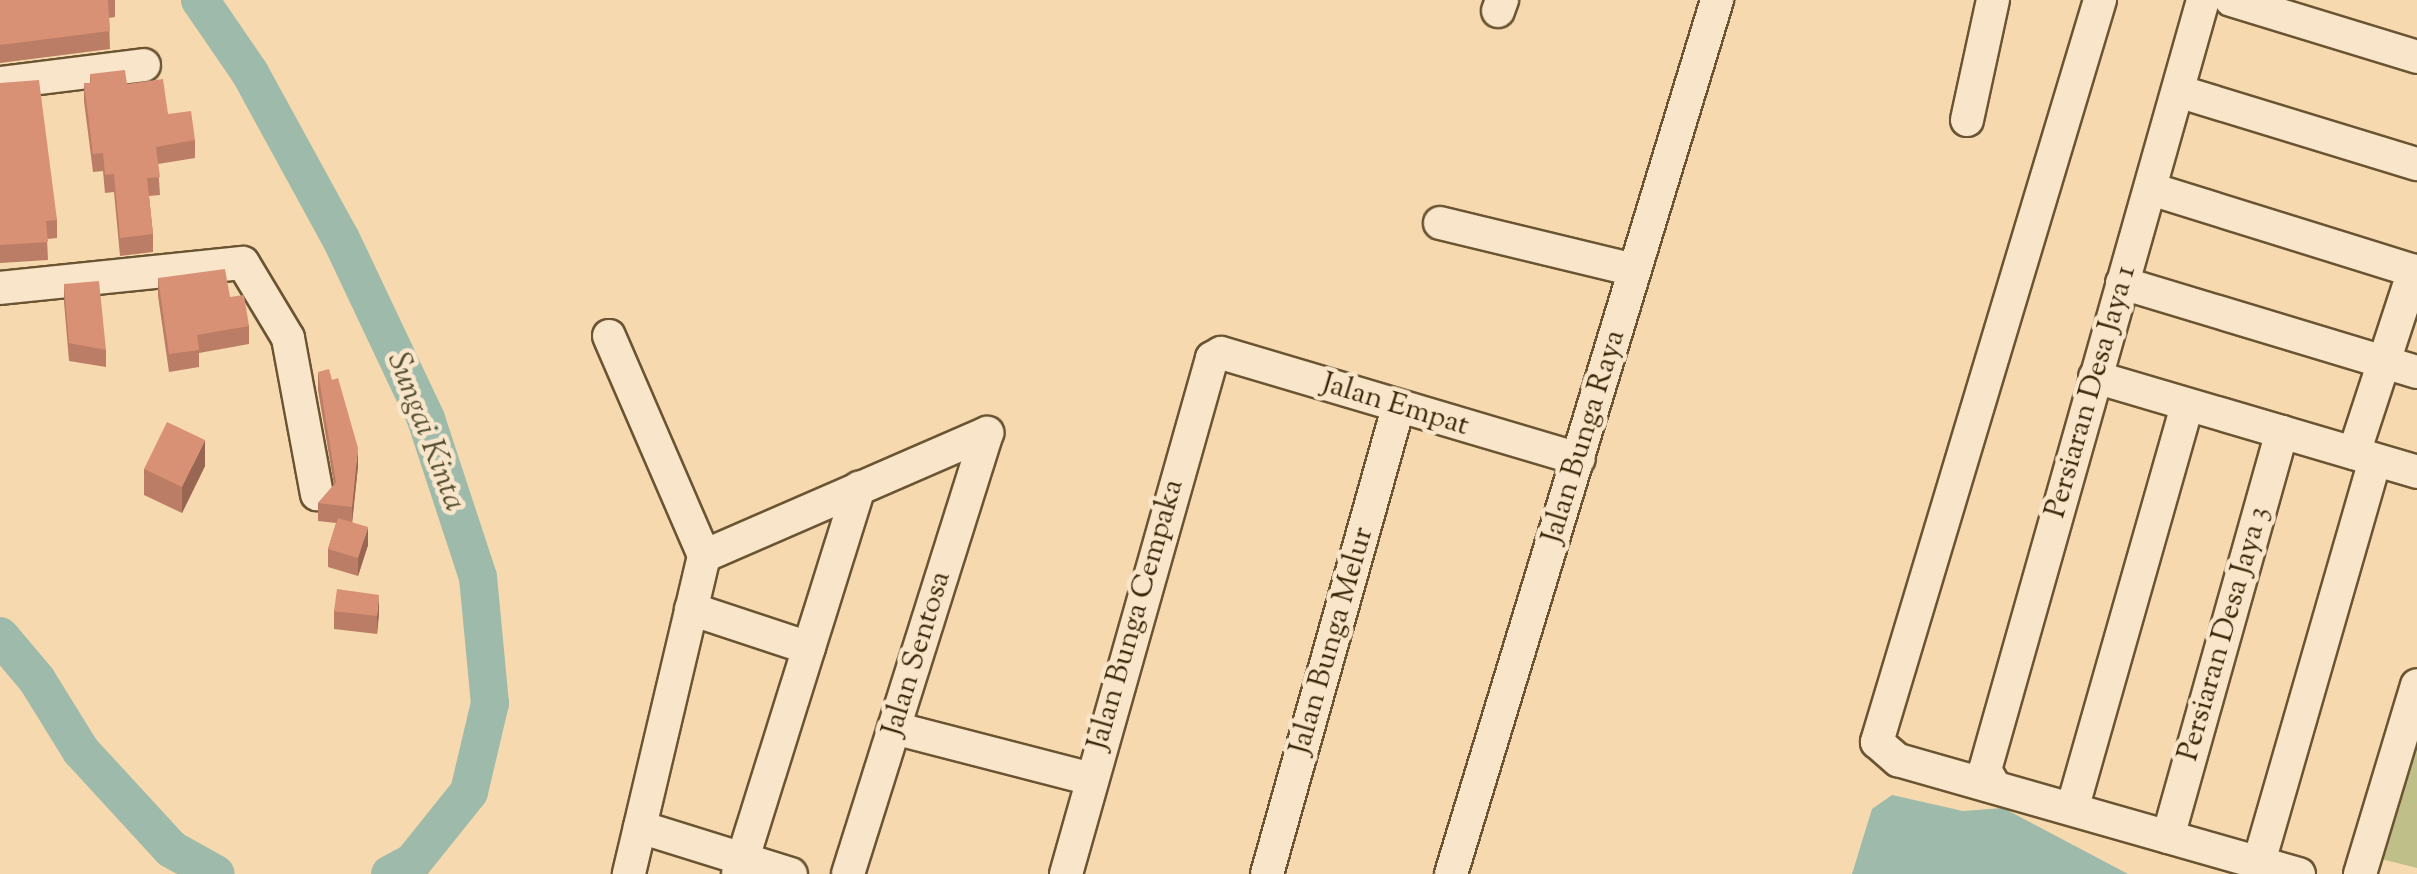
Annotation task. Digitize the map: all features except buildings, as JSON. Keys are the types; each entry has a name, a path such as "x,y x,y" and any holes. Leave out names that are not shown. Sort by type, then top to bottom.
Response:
{"street":[{"name":"Jalan Bunga Raya","path":"1450,874 1716,0"},
{"path":"1966,120 1994,0"},
{"path":"2100,0 1877,742 1898,760 1992,782 2299,874"},
{"name":"Persiaran Desa Jaya 1","path":"1992,782 1985,770 2203,0"},
{"path":"2231,0 2417,57"},
{"path":"0,83 144,65"},
{"path":"2180,92 2417,164"},
{"path":"2151,189 2415,271 2383,361 2364,457 2259,862"},
{"path":"1440,223 1634,270"},
{"path":"0,288 235,260 252,269 267,293 297,364 318,494"},
{"path":"2122,283 2417,372"},
{"path":"609,336 704,556 629,874"},
{"name":"Jalan Empat","path":"1212,358 1221,353 1398,409 1579,459"},
{"name":"Jalan Bunga Cempaka","path":"1066,874 1212,358"},
{"path":"2095,378 2417,472"},
{"path":"2073,806 2187,406"},
{"name":"Jalan Bunga Melur","path":"1267,874 1398,409"},
{"name":"Persiaran Desa Jaya 3","path":"2168,836 2282,432"},
{"name":"Jalan Sentosa","path":"848,874 987,434 860,488"},
{"path":"704,556 860,488"},
{"path":"740,866 860,488"},
{"path":"692,609 809,648"},
{"path":"2360,874 2417,685"},
{"path":"894,728 1091,780"},
{"path":"640,827 740,866 791,874"}],"green space":[{"path":"2417,741 2417,868 2377,858"}],"shaded area":[{"path":"1892,795 1963,811 2003,808 2128,874 1852,874 1872,809"}],"waterway":[{"name":"Sungai Kinta","path":"200,0 250,73 341,239 426,419 478,577 490,703 469,792 413,862 390,874"},
{"name":"Sungai Kinta","path":"0,636 37,680 81,751 171,849 216,874"}]}
